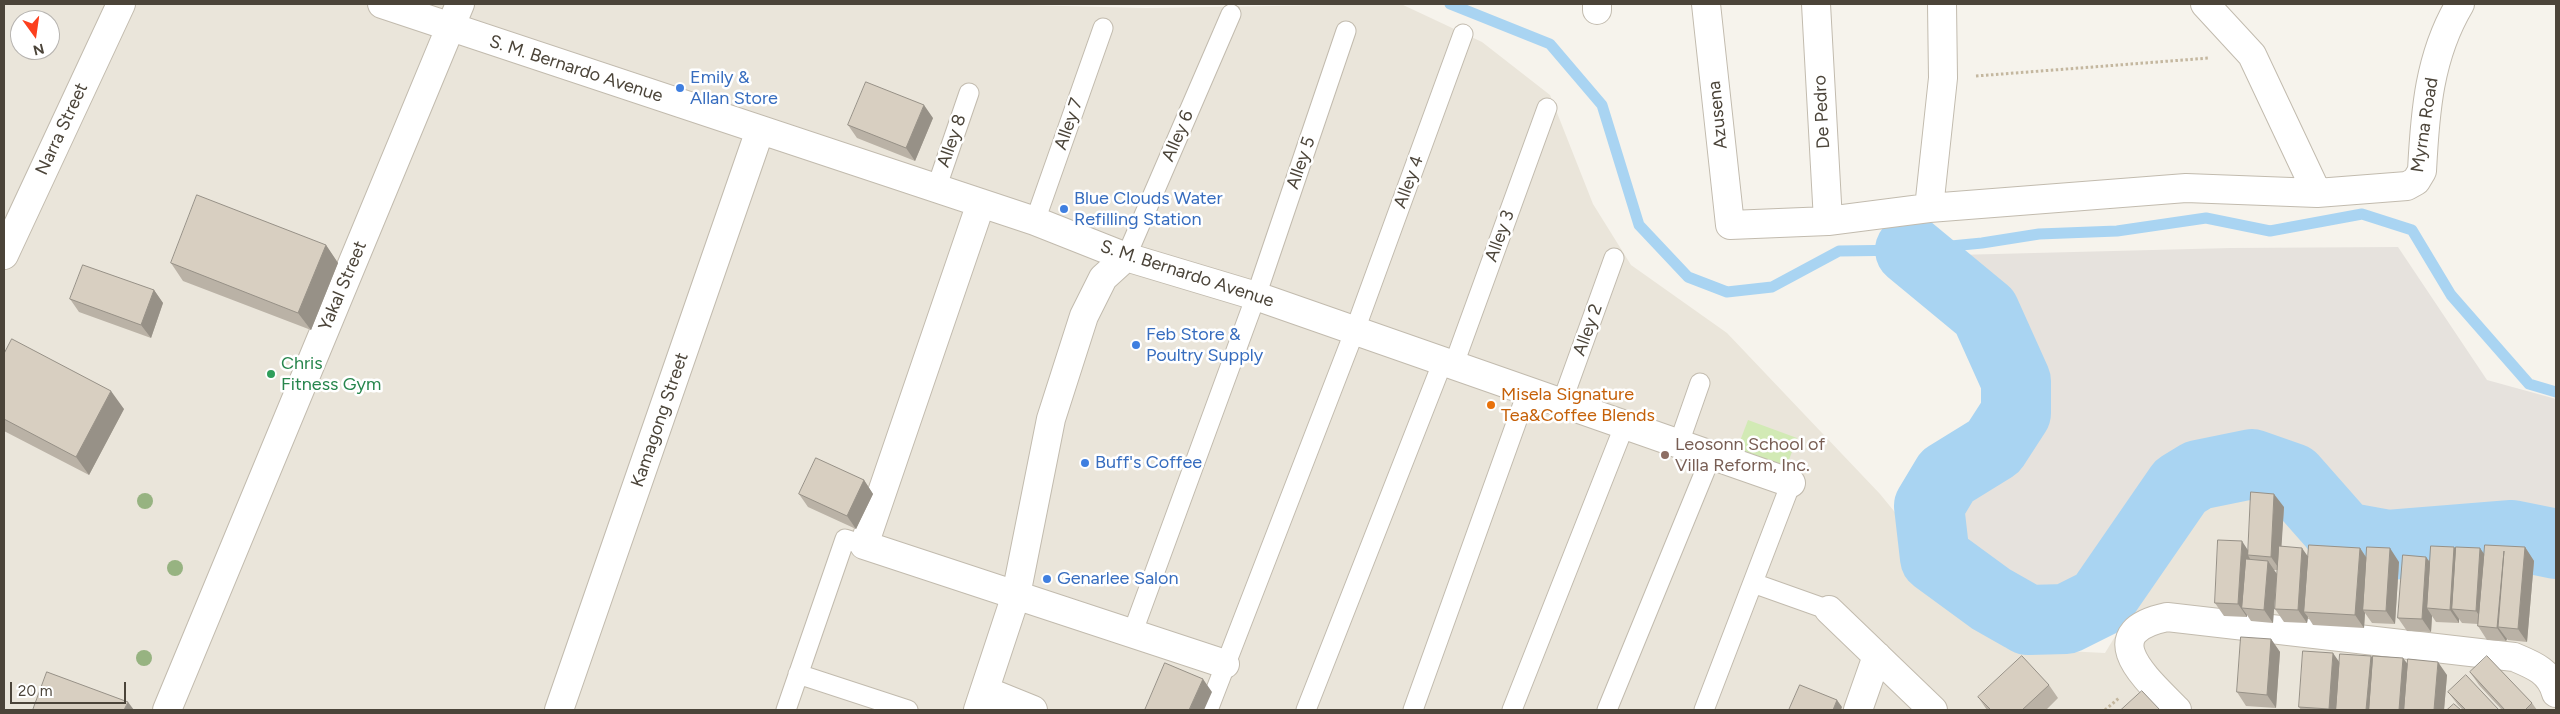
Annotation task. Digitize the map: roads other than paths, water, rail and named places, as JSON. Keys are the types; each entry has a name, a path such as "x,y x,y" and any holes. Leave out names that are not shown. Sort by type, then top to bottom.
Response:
{"street":[{"name":"Narra Street","path":"4,255 121,4"},
{"name":"S. M. Bernardo Avenue","path":"382,4 455,15 760,130 1034,221 1126,257 1256,296 1791,483"},
{"name":"Azusena","path":"1706,4 1730,225"},
{"name":"De Pedro","path":"1816,4 1828,221"},
{"path":"1929,208 1943,78 1942,4"},
{"path":"2205,4 2252,55 2317,193"},
{"name":"Myrna Road","path":"1730,225 1828,221 1929,208 2186,188 2317,193 2407,186 2416,181 2422,171 2426,104 2445,29 2460,4"},
{"name":"Yakal Street","path":"167,710 455,15"},
{"name":"Kamagong Street","path":"559,710 760,130"},
{"path":"981,203 864,544 1225,664"},
{"path":"1033,710 982,701 1016,595 1051,419 1084,316 1103,278 1126,257"},
{"path":"1829,610 1933,710"},
{"path":"2177,710 2135,667 2130,655 2130,641 2137,630 2150,621 2167,617 2514,657 2538,667 2548,675 2556,700"},
{"path":"1858,710 1877,656"}],"lane":[{"name":"Alley 6","path":"1126,257 1231,14"},
{"name":"Alley 7","path":"1034,221 1102,28"},
{"name":"Alley 5","path":"1132,634 1256,296 1346,31"},
{"name":"Alley 4","path":"1208,710 1355,330 1463,34"},
{"name":"Alley 8","path":"936,189 969,93"},
{"name":"Alley 3","path":"1306,710 1448,362 1547,108"},
{"name":"Alley 2","path":"1562,402 1614,258"},
{"path":"1679,443 1700,383"},
{"path":"1413,710 1528,390"},
{"path":"1512,710 1625,424"},
{"path":"1607,710 1712,454"},
{"path":"1704,710 1791,483"},
{"path":"786,710 845,539 864,544"},
{"path":"1753,583 1829,610"},
{"path":"798,674 908,710"}],"waterway":[{"path":"1450,4 1550,44 1602,105 1639,225 1688,277 1727,292 1772,287 1839,251 1910,250 1982,243 2039,234 2117,231 2206,218 2270,231 2362,214 2412,230 2451,295 2529,384 2556,392"},
{"path":"1910,250 1985,312 2016,381 2016,413 1994,447 1947,476 1929,506 1935,558 1991,599 2028,620 2066,619 2100,602 2180,486 2198,475 2252,464 2292,478 2344,537 2388,545 2512,535 2556,544"}],"place":[{"name":"Emily & Allan Store","path":"680,88"},
{"name":"Blue Clouds Water Refilling Station","path":"1064,209"},
{"name":"Feb Store & Poultry Supply","path":"1136,345"},
{"name":"Chris Fitness Gym","path":"271,374"},
{"name":"Misela Signature Tea&Coffee Blends","path":"1491,405"},
{"name":"Leosonn School of Villa Reform, Inc.","path":"1665,455"},
{"name":"Buff's Coffee","path":"1085,463"},
{"name":"Genarlee Salon","path":"1047,579"}]}
